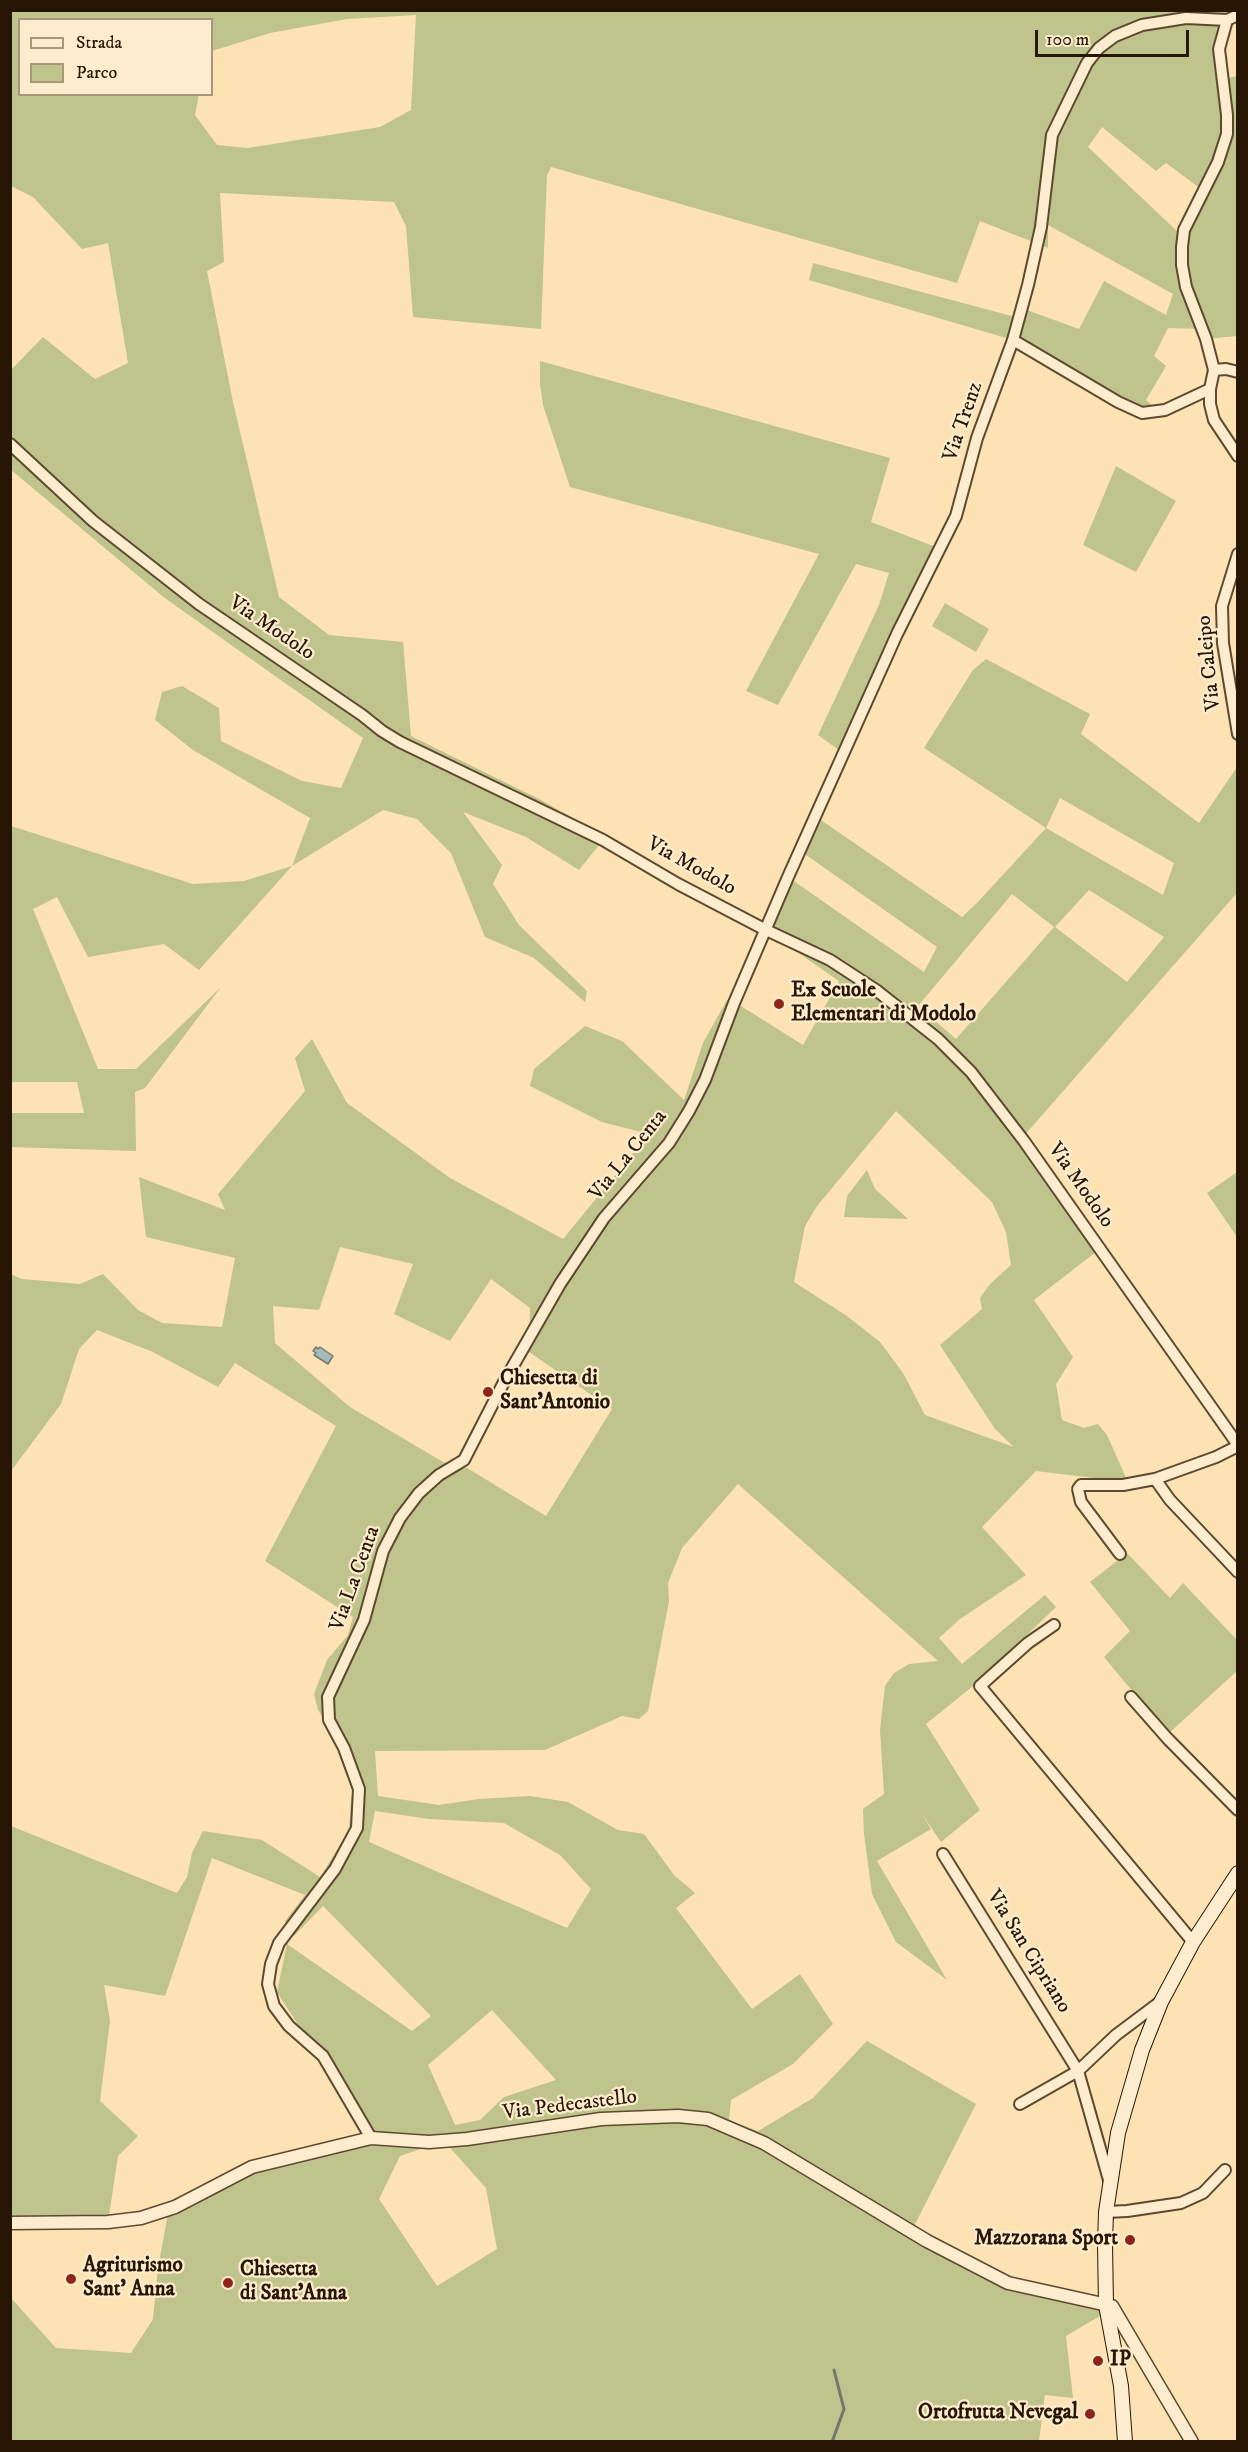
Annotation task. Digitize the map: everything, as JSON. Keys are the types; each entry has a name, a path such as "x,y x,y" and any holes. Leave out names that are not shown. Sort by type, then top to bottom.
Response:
{"main road":[{"name":"Via San Cipriano","path":"1125,2442 1121,2386 1106,2305 1106,2212 1118,2133 1130,2089 1161,2002 1192,1942 1238,1873"}],"street":[{"name":"Via Trenz","path":"764,929 897,634 956,516 978,438 1013,340 1041,227 1052,135 1087,63 1099,48 1115,36 1142,25 1186,18 1232,17"},
{"path":"1232,17 1219,49 1227,134 1218,162 1184,230 1182,265 1186,287 1206,339 1214,370 1210,389 1210,404 1214,420 1238,456"},
{"path":"1013,340 1118,402 1142,413 1165,410 1210,389"},
{"path":"1214,370 1226,369 1238,372"},
{"name":"Via Modolo","path":"10,444 93,521 189,597 382,731 400,742 603,840 678,884 830,960 876,990 938,1039 971,1072 1066,1199 1238,1446 1216,1457 1155,1479 1123,1485 1088,1483 1079,1487 1081,1502 1120,1554"},
{"name":"Via Caleipo","path":"1238,554 1222,606 1223,643 1238,734"},
{"name":"Via La Centa","path":"371,2138 323,2056 278,2012 267,1984 279,1943 335,1869 357,1828 359,1789 344,1748 328,1720 328,1698 364,1620 383,1551 400,1518 419,1493 439,1475 464,1460 505,1380 560,1284 604,1218 669,1143 684,1119 705,1080 764,929"},
{"path":"1155,1479 1170,1500 1238,1572"},
{"path":"1054,1625 1028,1643 980,1686 1192,1942"},
{"path":"1131,1697 1167,1738 1238,1810"},
{"name":"Via San Cipriano","path":"943,1854 1078,2071 1110,2182"},
{"name":"Via San Cipriano","path":"1020,2104 1078,2071 1116,2035 1161,2002"},
{"name":"Via Pedecastello","path":"10,2223 108,2222 141,2218 175,2207 252,2167 371,2138 429,2142 466,2139 601,2119 678,2116 708,2119 764,2144 927,2241 1008,2283 1106,2305"},
{"path":"1106,2212 1181,2202 1203,2193 1225,2170"},
{"path":"1106,2305 1112,2306 1118,2315 1192,2442"}],"green space":[{"path":"11,11 1237,11 1230,14 1224,43 1227,78 1238,76 1237,336 1206,339 1204,329 1168,328 1154,356 1166,366 1146,400 1151,404 1137,418 1013,340 809,280 813,263 1019,318 1024,309 1079,329 1104,281 1166,315 1173,294 1048,225 1048,248 980,221 957,283 551,167 547,175 541,329 413,317 406,226 394,202 220,193 224,262 207,271 233,402 279,597 329,635 403,642 411,736 541,800 603,835 603,840 579,870 526,837 463,812 502,865 493,884 519,925 587,991 585,1002 534,958 485,937 451,853 417,819 383,810 292,866 310,818 193,750 155,720 162,692 182,686 219,708 221,741 302,781 341,788 363,738 166,599 11,470 11,370 43,337 95,379 128,363 108,243 82,249 33,197 11,186","holes":["416,15 411,110 380,127 248,148 217,145 195,115 199,96 18,96 18,18 213,18 213,51 270,33 347,19","1102,127 1156,171 1166,163 1201,189 1179,233 1088,147"]},
{"path":"540,361 890,458 871,522 941,549 843,753 818,735 879,605 889,573 856,564 778,705 746,691 819,554 570,487 543,405"},
{"path":"1116,466 1176,501 1136,572 1083,545"},
{"path":"945,603 989,629 976,652 932,626"},
{"path":"986,659 1090,714 1081,734 1199,823 1237,767 1237,893 1022,1138 1101,1248 1034,1300 1073,1357 1056,1384 1062,1420 1084,1428 1098,1424 1107,1435 1128,1482 1036,1471 982,1527 1026,1575 960,1619 939,1638 962,1664 1045,1595 1056,1607 978,1682 926,1724 980,1810 941,1842 920,1811 931,1829 877,1861 947,1980 896,1942 872,1894 863,1809 884,1794 880,1730 885,1686 894,1673 909,1664 938,1661 738,1484 682,1548 668,1583 669,1601 648,1711 639,1719 622,1716 545,1750 375,1751 378,1796 439,1805 479,1799 530,1796 568,1802 618,1830 644,1834 674,1875 695,1893 676,1908 752,2009 800,1974 833,2024 793,2064 731,2100 729,2120 758,2131 813,2098 867,2041 976,2104 908,2238 1015,2290 1110,2310 1066,2336 1073,2398 1045,2395 1039,2441 11,2441 11,2298 56,2348 131,2353 153,2319 158,2268 169,2208 245,2163 270,2161 371,2138 277,1992 287,1944 412,2031 431,2016 323,1906 294,1936 285,1921 305,1895 212,1858 165,1996 104,1985 110,2021 100,2101 138,2136 118,2156 108,2222 11,2219 11,1826 177,1893 187,1877 192,1853 203,1831 262,1840 320,1877 349,1831 351,1799 359,1774 318,1710 314,1694 327,1660 348,1635 353,1617 265,1561 336,1426 235,1363 218,1387 153,1352 97,1330 79,1349 61,1404 11,1471 11,1274 22,1279 80,1284 103,1274 138,1310 162,1323 222,1327 235,1258 146,1237 139,1177 225,1210 218,1194 305,1091 295,1058 312,1039 347,1103 450,1178 563,1239 649,1134 602,1122 530,1086 534,1069 585,1026 622,1041 684,1100 703,1043 727,1000 741,1006 803,1045 839,981 764,929 788,877 924,972 937,947 799,850 815,816 962,917 1046,828 924,748 973,670","holes":["1060,798 1174,863 1163,895 1046,828","1089,890 1164,937 1127,982 1055,927","1012,894 1054,927 956,1039 918,1006","896,1111 992,1202 1006,1232 1011,1265 990,1284 980,1298 982,1309 940,1345 995,1429 1014,1447 925,1415 903,1373 880,1342 847,1316 794,1282 805,1226 817,1206","340,1247 413,1264 394,1314 450,1341 491,1279 530,1308 529,1352 612,1409 546,1516 467,1468 443,1462 350,1407 275,1343 273,1306 319,1310","375,1811 429,1819 504,1823 560,1855 591,1889 567,1928 369,1842","492,2010 556,2080 504,2097 480,2120 455,2125 428,2065","444,2141 486,2188 497,2249 437,2286 379,2199 400,2156"]},
{"path":"11,826 193,884 244,881 292,866 199,970 164,944 88,957 57,897 33,909 98,1069 136,1069 221,987 145,1088 135,1092 136,1151 11,1147 11,1113 84,1113 77,1082 11,1082"},
{"path":"867,1170 875,1189 908,1219 844,1217 847,1196"},
{"path":"1237,1172 1237,1237 1207,1193"},
{"path":"1127,1553 1170,1598 1183,1583 1237,1640 1237,1671 1168,1734 1104,1657 1130,1631 1090,1582"}],"shaded area":[{"path":"316,1347 318,1349 320,1347 333,1356 328,1364 314,1355 316,1353 313,1351"}],"waterway":[{"path":"832,2442 844,2409 834,2370"}],"place":[{"name":"Ex Scuole Elementari di Modolo","path":"779,1004"},
{"name":"Chiesetta di Sant'Antonio","path":"488,1392"},
{"name":"Mazzorana Sport","path":"1130,2240"},
{"name":"Agriturismo Sant' Anna","path":"71,2279"},
{"name":"Chiesetta di Sant'Anna","path":"228,2283"},
{"name":"IP","path":"1098,2361"},
{"name":"Ortofrutta Nevegal","path":"1090,2414"}]}
